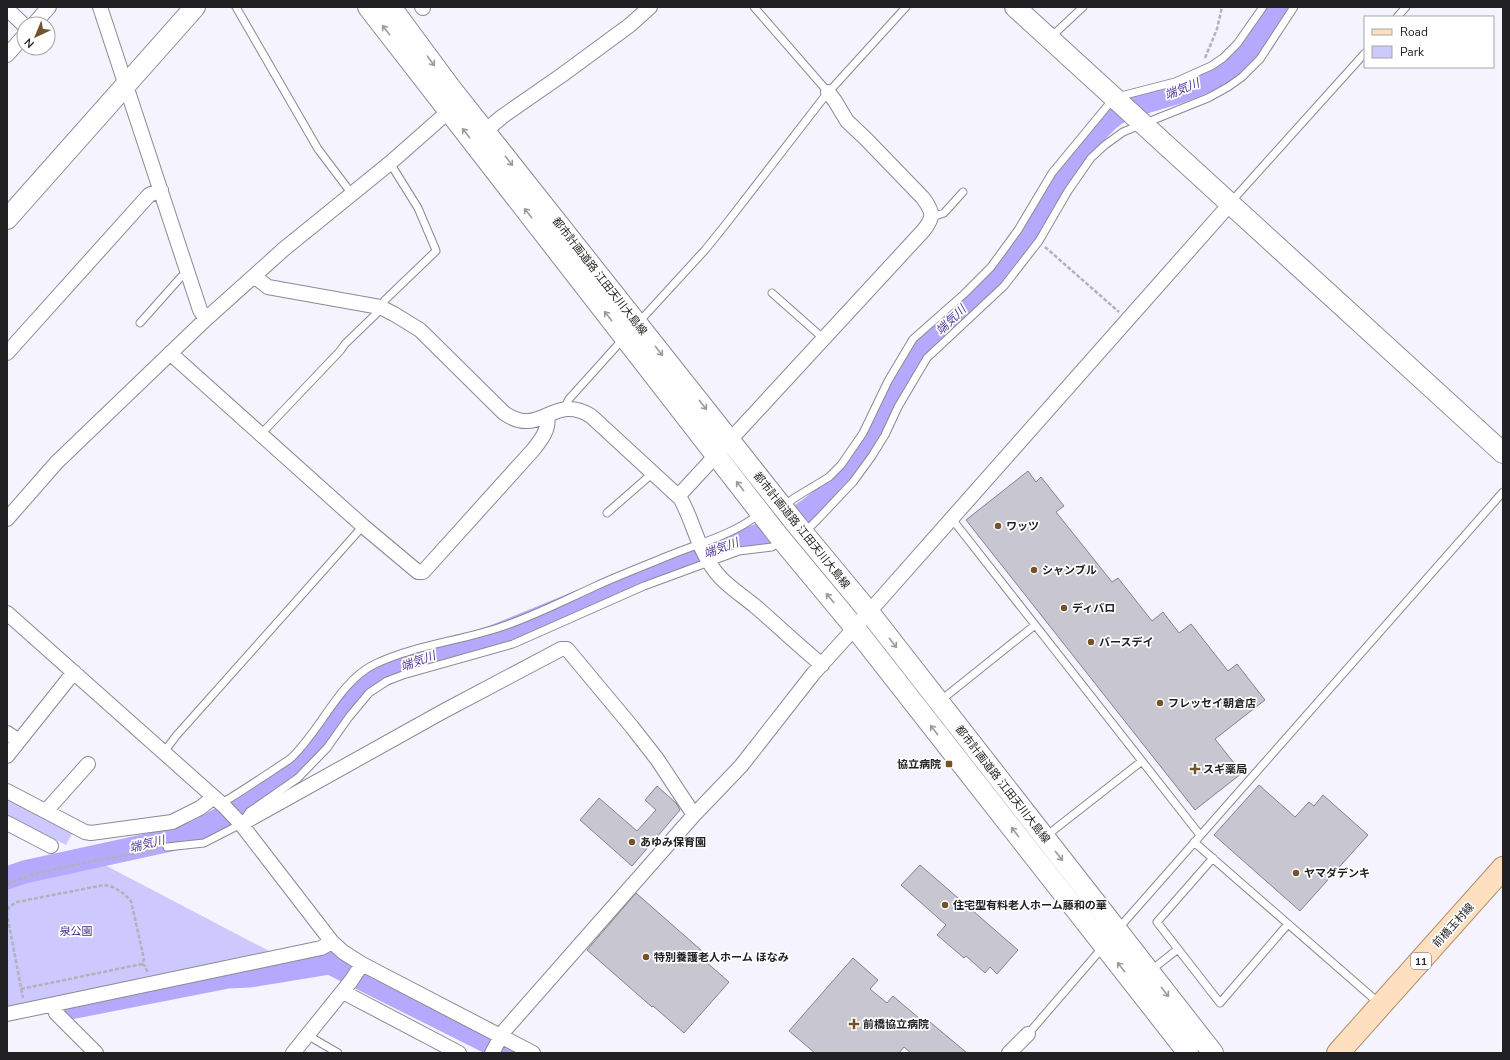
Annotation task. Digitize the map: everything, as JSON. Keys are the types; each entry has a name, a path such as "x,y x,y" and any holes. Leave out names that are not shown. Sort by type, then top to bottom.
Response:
{"main road":[{"name":"前橋玉村線","path":"1338,1053 1503,868"}],"street":[{"path":"42,16 50,7"},
{"path":"100,7 200,310 206,319"},
{"path":"7,219 195,7"},
{"name":"都市計画道路 江田天川大島線","path":"368,7 448,111 631,331 730,440 800,528 870,612 1045,838 1110,938 1188,1053"},
{"name":"都市計画道路 江田天川大島線","path":"391,7 485,130 631,331 716,455 762,515 1110,938 1149,972 1213,1053"},
{"path":"485,130 617,34 650,7"},
{"path":"1015,7 1503,453"},
{"path":"7,9 16,17"},
{"path":"7,55 16,45"},
{"path":"678,495 923,231 929,224 932,217 930,207 923,198 847,121 828,92"},
{"path":"7,519 57,462 206,319 284,249 390,163 448,111"},
{"path":"7,353 149,196 161,190"},
{"path":"496,1045 504,1031 694,815 741,766 792,700 822,665 1230,204"},
{"path":"254,276 268,287 380,307 394,314 420,330 504,413 512,419 530,422 558,410 567,408 579,410 591,416 678,495 687,510 708,562 730,588 754,606 822,665"},
{"path":"170,353 364,526 418,572 423,572 534,450 546,431 549,422 547,416"},
{"path":"7,613 242,821 332,942 343,952 354,978 459,1053"},
{"path":"242,821 561,648 567,649 636,732 657,759 694,815"},
{"path":"7,756 74,672"},
{"path":"7,733 19,741"},
{"path":"46,811 88,764"},
{"path":"7,791 85,832 91,833 172,822 200,808 220,802"},
{"path":"7,823 51,846"},
{"path":"7,1014 321,948 332,942"},
{"path":"354,978 496,1045 533,1053"},
{"path":"293,1053 354,978"},
{"path":"54,1004 56,1013 96,1053"},
{"path":"1009,1053 1028,1034"}],"lane":[{"path":"236,7 318,149 352,194"},
{"path":"754,7 828,92"},
{"path":"567,408 569,399 705,250 828,92 906,7"},
{"path":"1050,39 1083,7"},
{"path":"783,507 796,497 829,477 841,465 863,433 888,382 913,338 964,294 991,267 1018,230 1056,167 1108,104 1176,82 1211,66 1230,52 1243,38 1263,7"},
{"path":"800,528 820,517 853,482 885,435 898,407 927,358 1004,286 1038,241 1068,191 1091,158 1117,136 1141,122 1188,107 1228,87 1242,77 1260,59 1294,7"},
{"path":"1399,16 1406,7"},
{"path":"1230,204 1364,54"},
{"path":"261,434 345,344 372,318 385,300 436,251 418,208 390,163"},
{"path":"932,217 944,213 963,192"},
{"path":"140,323 181,277 188,274"},
{"path":"772,293 824,339"},
{"path":"607,513 654,472"},
{"path":"1028,1034 1200,835 1503,492"},
{"path":"220,802 242,792 289,759 305,743 342,693 374,665 410,651 500,627 522,619 602,584 723,535 762,515"},
{"path":"952,519 1200,835"},
{"path":"164,752 364,526"},
{"path":"167,847 204,843 242,821 247,814 298,778 327,748 365,697 376,687 387,681 403,674 520,641 644,586 708,562 739,551 772,548 780,537"},
{"path":"938,701 1035,625"},
{"path":"1045,838 1142,761"},
{"path":"1194,842 1381,1005"},
{"path":"1213,858 1157,922 1220,1003 1288,924"},
{"path":"1149,972 1178,949"},
{"path":"307,1035 338,1053"}],"path":[{"path":"1198,73 1197,69 1209,50 1217,29 1222,7"},
{"path":"1038,241 1128,320"},
{"path":"7,884 34,874 167,847"},
{"path":"21,989 142,964 144,959 131,901 123,893 113,887 104,885 17,902 9,907 7,914 21,989 25,1010"}],"green space":[{"path":"7,797 73,832 66,845 7,815"},
{"name":"泉公園","path":"101,863 271,952 7,1009 7,887 27,878 65,869"}],"building":[{"path":"1028,471 1036,482 1041,477 1064,506 1056,512 1112,582 1118,578 1152,621 1163,612 1179,633 1191,624 1228,671 1237,664 1265,700 1215,739 1242,773 1195,810 966,520"},
{"name":"ヤマダデンキ","path":"1259,785 1295,817 1309,802 1314,806 1323,795 1368,835 1300,911 1214,835"},
{"path":"657,786 676,803 680,810 632,866 580,820 599,798 637,831 656,810 645,800"},
{"name":"住宅型有料老人ホーム藤和の華","path":"920,865 1018,950 997,974 990,967 985,973 966,956 964,958 937,935 946,925 901,885"},
{"name":"特別養護老人ホーム ほなみ","path":"636,893 702,951 698,955 729,982 684,1033 587,950"},
{"path":"853,958 878,980 870,989 887,1003 893,996 927,1025 930,1022 967,1053 911,1053 904,1047 899,1053 815,1053 789,1031"}],"waterway":[{"name":"端気川","path":"7,878 24,872 175,839 194,833 240,807 285,776 307,756 351,697 366,683 408,664 495,636 630,581 773,530 804,513 832,490 856,463 875,433 917,353 927,341 947,325 977,297 1006,266 1026,239 1069,167 1083,148 1108,120 1126,109 1192,87 1224,71 1245,55 1264,32 1281,7"},
{"path":"70,1008 228,977 250,976 330,963 510,1053"}],"place":[{"name":"ワッツ","path":"998,526"},
{"name":"シャンブル","path":"1034,570"},
{"name":"ディバロ","path":"1064,608"},
{"name":"バースデイ","path":"1091,642"},
{"name":"フレッセイ朝倉店","path":"1160,703"},
{"name":"協立病院","path":"949,764"},
{"name":"スギ薬局","path":"1195,769"},
{"name":"あゆみ保育園","path":"632,842"},
{"name":"ヤマダデンキ","path":"1296,873"},
{"name":"住宅型有料老人ホーム藤和の華","path":"945,905"},
{"name":"特別養護老人ホーム ほなみ","path":"646,957"},
{"name":"前橋協立病院","path":"854,1024"}]}
